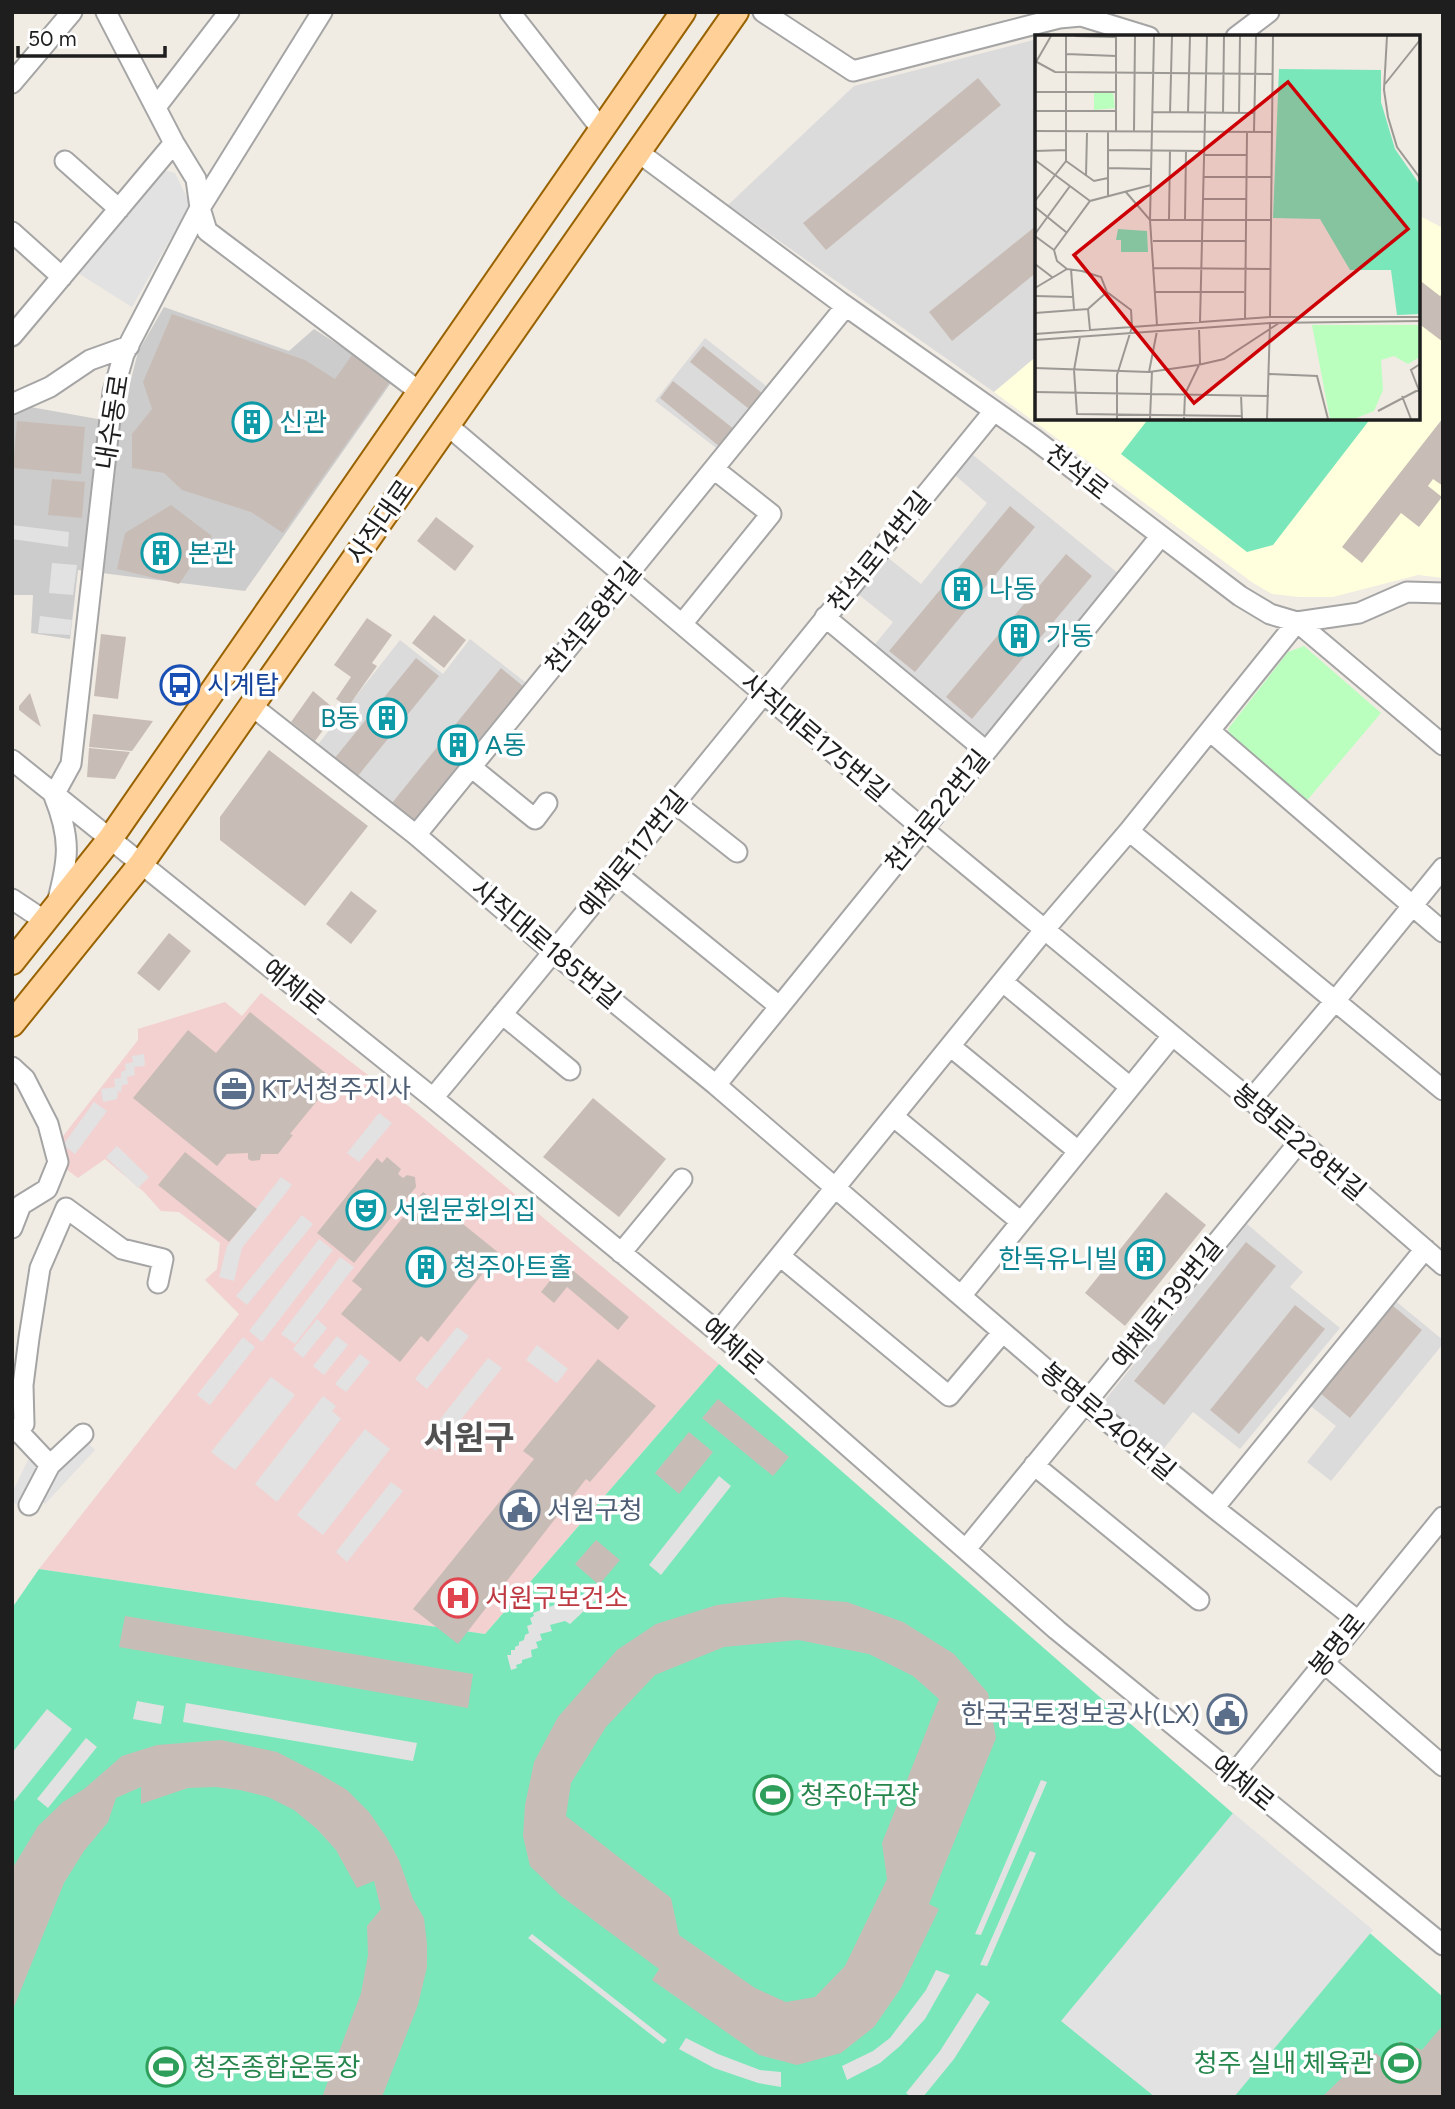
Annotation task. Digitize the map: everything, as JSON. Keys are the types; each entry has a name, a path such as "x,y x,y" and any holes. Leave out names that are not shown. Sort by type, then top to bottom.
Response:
{"main road":[{"name":"사직대로","path":"12,962 110,839 684,12"},
{"name":"사직대로","path":"12,1024 141,864 736,12"}],"street":[{"path":"12,83 72,12"},
{"path":"106,12 174,143 196,179 207,231 420,392"},
{"path":"156,107 229,12"},
{"name":"내수동로","path":"54,795 71,764 113,392 124,354 200,208 322,12"},
{"path":"510,12 602,130"},
{"path":"763,12 853,71 1081,14 1143,35"},
{"path":"1239,35 1269,12"},
{"path":"12,336 174,143"},
{"name":"천석로","path":"638,152 846,306 1034,439 1240,596 1269,614 1297,622 1443,745"},
{"path":"65,161 119,209"},
{"path":"12,232 62,276"},
{"name":"천석로8번길","path":"416,835 846,306"},
{"path":"12,404 50,387 90,360 129,346"},
{"name":"천석로14번길","path":"763,693 994,411"},
{"name":"사직대로175번길","path":"447,425 1045,929"},
{"path":"682,624 771,514 714,469"},
{"name":"천석로22번길","path":"716,1085 1160,537"},
{"path":"718,1332 1297,622 1359,613 1407,592 1443,593"},
{"path":"825,617 986,751"},
{"name":"예체로117번길","path":"433,1098 554,953 763,693"},
{"name":"사직대로185번길","path":"251,706 416,835 554,953 716,1085 835,1189"},
{"path":"1210,731 1443,932"},
{"name":"예체로","path":"12,760 433,1098 718,1332 1057,1630 1443,1945"},
{"path":"471,767 534,819 547,803"},
{"path":"12,899 50,914 65,863 67,839 63,818 54,795"},
{"path":"675,803 737,852"},
{"path":"1129,831 1435,1084"},
{"path":"1250,1101 1443,868"},
{"path":"617,874 779,1006"},
{"name":"봉명로228번길","path":"1045,929 1300,1141 1443,1265"},
{"path":"1003,982 1130,1087"},
{"path":"502,1014 570,1070"},
{"path":"961,1296 1172,1036"},
{"path":"950,1046 1078,1151"},
{"path":"12,1067 25,1079 48,1124 58,1162 47,1189 22,1205 12,1228"},
{"path":"894,1117 1021,1222"},
{"name":"예체로139번길","path":"966,1549 1300,1141"},
{"path":"621,1253 682,1179"},
{"path":"47,1189 66,1208 122,1249 163,1259 158,1283"},
{"name":"봉명로240번길","path":"835,1189 1085,1403 1357,1620"},
{"path":"50,1465 14,1430 24,1424 23,1385 40,1268 66,1208"},
{"path":"1214,1508 1425,1249"},
{"path":"780,1256 949,1395 1002,1333"},
{"path":"29,1505 50,1465 83,1434"},
{"path":"1034,1465 1199,1600"},
{"name":"봉명로","path":"1233,1775 1443,1517"},
{"path":"1323,1662 1439,1756"}],"shaded area":[{"path":"1035,40 1035,358 994,392 728,205 854,86"},
{"path":"162,170 175,173 190,204 132,307 78,273"},
{"path":"1420,216 1443,228 1443,578 1418,575 1333,597 1272,594 1253,583 994,392 1035,358 1035,420 1420,420"},
{"path":"164,307 289,351 314,329 393,380 245,591 78,570 70,639 31,633 33,595 12,595 12,408 25,406 120,423 138,352"},
{"path":"705,338 770,389 720,451 655,401"},
{"path":"973,455 1119,574 985,740 872,648 893,622 858,594 887,557 921,584 987,503 956,476"},
{"path":"12,525 69,532 68,547 12,539"},
{"path":"52,563 77,565 73,595 49,593"},
{"path":"40,616 72,620 70,635 38,633"},
{"path":"470,639 529,685 415,825 316,747 400,640 443,674"},
{"path":"261,993 415,1111 719,1364 485,1634 39,1569 239,1314 205,1280 217,1269 220,1243 179,1212 161,1211 144,1192 105,1159 78,1178 62,1166 60,1140 138,1040 138,1029 225,1002 242,1016"},
{"path":"144,1054 145,1066 134,1067 135,1075 127,1077 128,1084 122,1085 117,1099 103,1102 101,1089 115,1087 114,1079 121,1078 121,1072 126,1070 125,1064 133,1062 132,1056"},
{"path":"94,1102 107,1111 75,1154 63,1145"},
{"path":"379,1113 392,1123 359,1162 347,1153"},
{"path":"117,1146 149,1177 138,1188 106,1157"},
{"path":"281,1177 292,1185 242,1248 234,1281 219,1277 227,1246"},
{"path":"302,1215 313,1224 247,1305 236,1296"},
{"path":"1247,1224 1303,1272 1290,1287 1340,1328 1240,1449 1193,1412 1161,1452 1101,1405"},
{"path":"319,1239 333,1250 262,1342 249,1331"},
{"path":"340,1257 354,1267 295,1344 281,1334"},
{"path":"1393,1299 1443,1340 1443,1344 1331,1481 1307,1462 1336,1426 1308,1404"},
{"path":"317,1319 327,1328 303,1358 293,1349"},
{"path":"457,1327 469,1336 427,1389 415,1379"},
{"path":"337,1336 348,1345 324,1375 313,1366"},
{"path":"243,1337 255,1347 210,1405 197,1395"},
{"path":"537,1345 568,1369 557,1383 526,1360"},
{"path":"360,1354 370,1362 346,1392 335,1384"},
{"path":"488,1358 502,1368 436,1451 423,1441"},
{"path":"271,1377 295,1395 235,1470 211,1452"},
{"path":"323,1396 336,1406 332,1411 341,1419 277,1502 255,1484"},
{"path":"365,1429 390,1449 323,1535 297,1515"},
{"path":"85,1440 95,1450 45,1504 35,1494"},
{"path":"28,1460 41,1466 22,1507 12,1502 12,1493"},
{"path":"719,1476 731,1486 661,1575 649,1565"},
{"path":"391,1482 403,1491 347,1562 336,1552"},
{"path":"590,1588 599,1597 570,1624 565,1621 550,1625 552,1631 540,1634 542,1640 536,1642 538,1648 531,1650 532,1657 522,1660 522,1663 516,1665 517,1668 511,1670 507,1655 511,1655 511,1650 515,1650 529,1633 527,1626 532,1624 530,1618 534,1616 533,1613 560,1603 562,1607 569,1607"},
{"path":"137,1701 164,1706 161,1724 133,1719"},
{"path":"186,1703 417,1743 413,1761 183,1722"},
{"path":"47,1709 72,1729 12,1804 12,1753"},
{"path":"86,1738 97,1747 48,1808 37,1799"},
{"path":"1041,1780 1047,1782 981,1935 975,1934"},
{"path":"1233,1813 1373,1930 1234,2097 1155,2097 1061,2021"},
{"path":"1030,1851 1036,1853 987,1966 980,1965"},
{"path":"532,1934 667,2040 663,2044 528,1938"},
{"path":"936,1970 950,1975 925,2019 880,2063 847,2080 842,2066 873,2051 890,2038 926,1990"},
{"path":"977,1993 990,2002 954,2059 923,2097 911,2097 906,2093 940,2051"},
{"path":"686,2038 760,2070 781,2072 781,2087 758,2083 714,2068 679,2049"}],"green space":[{"path":"1147,420 1369,420 1273,545 1247,552 1121,454"},
{"path":"1304,646 1381,713 1304,804 1234,743 1228,729 1288,652"},
{"name":"청주종합운동장","path":"719,1364 1443,1997 1443,2097 12,2097 12,1608 39,1569 485,1634"}],"building":[{"path":"978,78 1001,105 826,250 803,223"},
{"path":"1035,227 1035,274 952,341 929,312"},
{"path":"1420,281 1440,296 1443,293 1443,342 1420,325"},
{"name":"신관","path":"172,314 305,360 335,379 352,355 389,383 283,533 251,512 182,490 164,473 132,468 132,434 152,409 143,382"},
{"path":"703,346 762,393 749,409 690,362"},
{"path":"673,381 734,429 720,447 660,398"},
{"path":"1443,418 1443,486 1433,479 1428,486 1442,497 1419,527 1401,513 1362,563 1342,547"},
{"path":"17,421 85,427 81,474 13,468"},
{"path":"52,479 85,482 82,518 48,515"},
{"name":"본관","path":"171,505 212,536 179,584 117,569 125,533"},
{"name":"나동","path":"1010,506 1035,527 915,672 889,651"},
{"path":"436,517 474,546 455,571 417,541"},
{"name":"가동","path":"1066,554 1092,576 972,719 946,697"},
{"path":"434,615 466,640 444,668 412,643"},
{"path":"367,618 392,635 372,663 377,666 348,707 336,699 351,677 334,665"},
{"path":"101,634 126,637 118,699 94,696"},
{"name":"B동","path":"416,658 439,676 357,777 334,759"},
{"name":"A동","path":"501,668 524,687 415,821 392,803"},
{"path":"313,691 337,711 315,741 291,722"},
{"path":"30,693 41,727 19,710 19,706"},
{"path":"93,714 153,721 132,751 89,747"},
{"path":"89,748 130,752 115,779 87,777"},
{"path":"269,750 368,826 305,906 220,840 220,817"},
{"path":"351,891 377,911 351,944 326,924"},
{"path":"169,933 191,951 159,991 137,973"},
{"name":"KT서청주지사","path":"250,1012 334,1080 290,1134 293,1135 278,1154 261,1154 260,1160 252,1161 248,1159 248,1153 227,1154 217,1166 133,1098 188,1030 216,1053"},
{"path":"593,1098 666,1159 619,1217 543,1157"},
{"path":"185,1152 257,1209 229,1242 158,1185"},
{"name":"서원문화의집","path":"387,1157 401,1169 398,1174 403,1178 407,1175 415,1177 416,1187 354,1263 317,1233 377,1158 382,1163"},
{"name":"청주아트홀","path":"423,1192 499,1253 428,1342 421,1336 400,1362 341,1314 362,1289 352,1281"},
{"name":"한독유니빌","path":"1166,1192 1206,1225 1125,1326 1085,1293"},
{"path":"1246,1242 1276,1266 1164,1405 1134,1381"},
{"path":"564,1263 629,1317 618,1330 567,1287 554,1303 541,1292"},
{"path":"1295,1305 1325,1329 1239,1434 1210,1410"},
{"path":"1392,1305 1422,1330 1350,1418 1320,1393"},
{"path":"598,1359 656,1406 590,1482 586,1479 458,1644 413,1609 534,1459 523,1451"},
{"path":"718,1399 789,1457 773,1476 702,1418"},
{"path":"689,1432 713,1452 679,1494 655,1473"},
{"path":"596,1540 620,1560 599,1585 575,1564"},
{"path":"782,1597 847,1602 903,1622 954,1654 988,1693 996,1738 929,1904 939,1909 901,1988 874,2027 841,2053 797,2065 759,2055 652,1980 659,1969 561,1896 530,1866 523,1836 525,1805 534,1762 558,1717 617,1650 656,1624 717,1605","holes":["798,1640 869,1654 913,1676 939,1699 882,1843 887,1879 845,1966 815,1997 786,2002 755,1988 679,1935 671,1898 566,1816 571,1783 606,1727 655,1675 724,1647"]},
{"path":"125,1616 473,1674 468,1708 119,1647"},
{"path":"221,1740 277,1752 347,1790 369,1812 399,1860 413,1899 424,1918 427,1967 418,2005 382,2097 322,2097 361,1993 368,1955 367,1926 381,1909 374,1881 357,1888 336,1850 317,1829 294,1810 268,1797 240,1790 188,1788 141,1804 141,1787 116,1798 108,1822 84,1851 64,1883 12,2012 12,1869 38,1826 63,1802 84,1789 122,1756 157,1745"},
{"name":"청주 실내 체육관","path":"1443,2025 1443,2097 1322,2097 1352,2068 1376,2053 1383,2059 1400,2041 1422,2050"}],"place":[{"name":"신관","path":"252,422"},
{"name":"본관","path":"161,553"},
{"name":"나동","path":"962,589"},
{"name":"가동","path":"1019,636"},
{"name":"시계탑","path":"180,685"},
{"name":"B동","path":"387,718"},
{"name":"A동","path":"458,745"},
{"name":"KT서청주지사","path":"234,1089"},
{"name":"서원문화의집","path":"366,1210"},
{"name":"한독유니빌","path":"1145,1259"},
{"name":"청주아트홀","path":"426,1267"},
{"name":"서원구청","path":"520,1510"},
{"name":"서원구보건소","path":"458,1598"},
{"name":"한국국토정보공사(LX)","path":"1227,1714"},
{"name":"청주야구장","path":"773,1795"},
{"name":"청주 실내 체육관","path":"1401,2063"},
{"name":"청주종합운동장","path":"166,2067"}],"district":[{"name":"서원구","path":"469,1437"}]}
